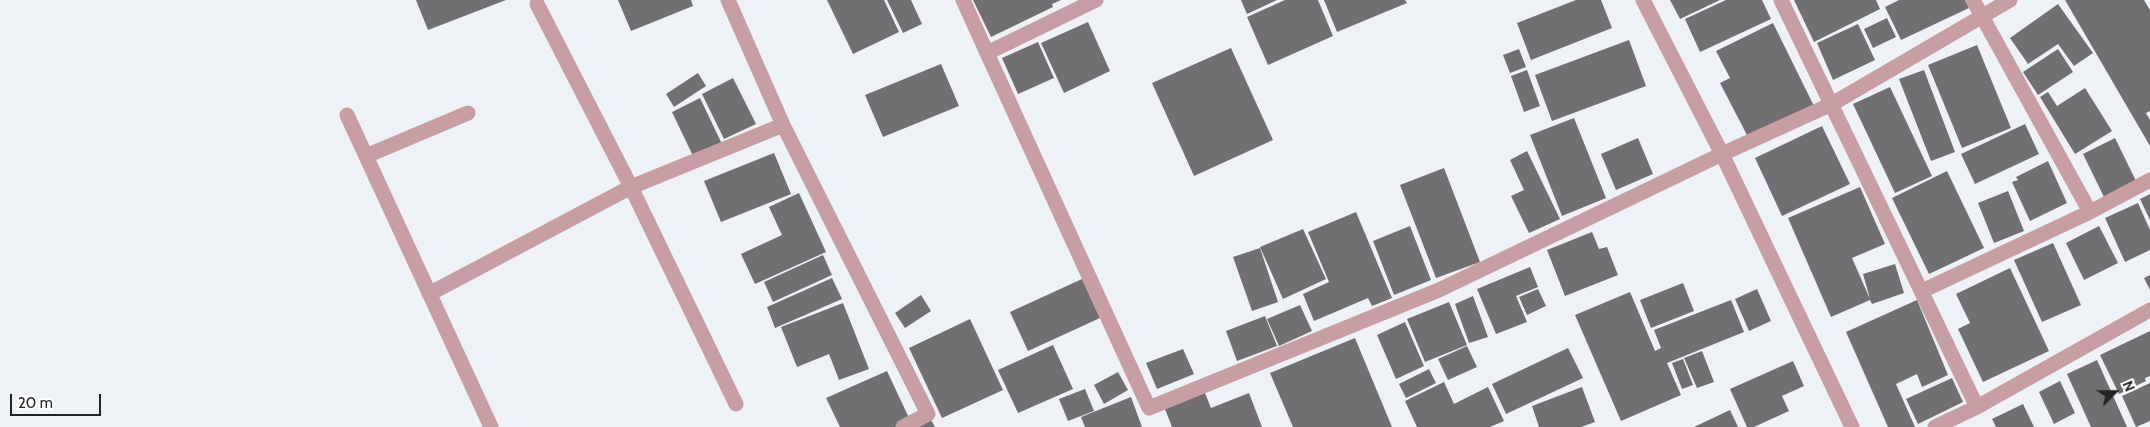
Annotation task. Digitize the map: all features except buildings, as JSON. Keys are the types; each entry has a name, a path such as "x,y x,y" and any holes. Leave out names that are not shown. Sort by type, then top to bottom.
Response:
{"street":[{"path":"728,0 783,125 928,414 903,427"},
{"path":"962,0 1148,408 1439,290 1722,154 1832,104 2010,0"},
{"path":"986,53 1096,0"},
{"path":"1644,0 1722,154 1852,427"},
{"path":"1781,0 1977,406"},
{"path":"1973,0 2090,212"},
{"path":"537,4 631,187 736,404"},
{"path":"366,156 468,113"},
{"path":"347,115 491,427"},
{"path":"429,294 631,187 783,125"},
{"path":"1922,291 2090,212 2150,180"},
{"path":"1935,427 1977,406 2150,310"}]}
